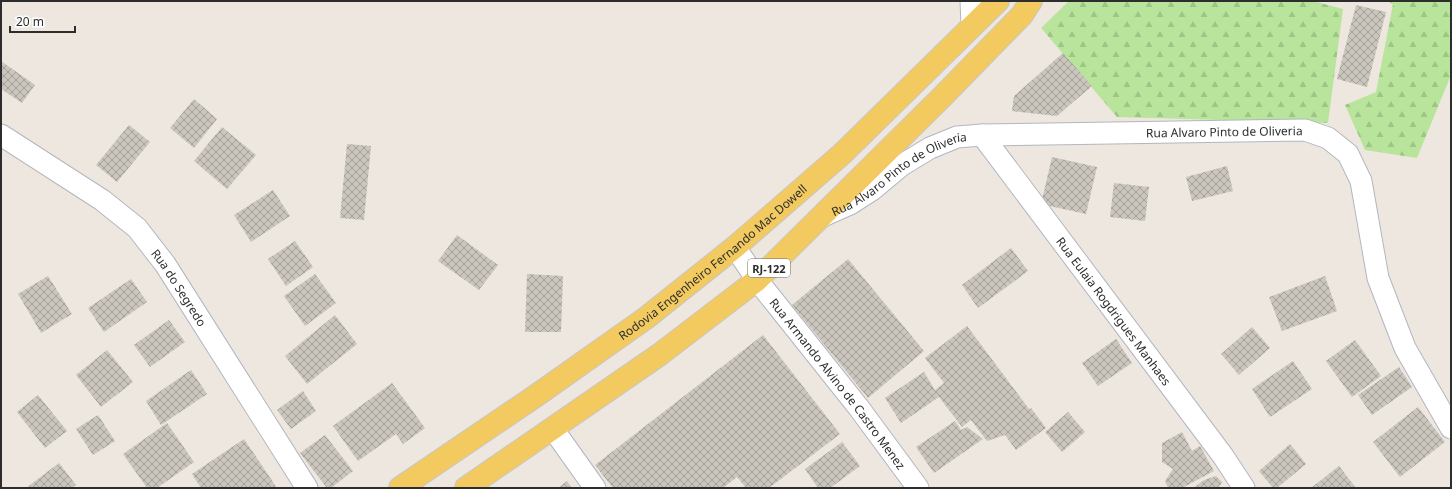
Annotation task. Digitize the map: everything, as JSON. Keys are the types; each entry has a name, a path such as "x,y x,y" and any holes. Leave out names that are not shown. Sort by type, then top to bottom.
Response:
{"main road":[{"name":"Rodovia Engenheiro Fernando Mac Dowell","path":"400,488 537,395 646,318 735,247 842,154 998,1"},
{"name":"RJ-122","path":"466,488 554,429 659,355 757,280 942,97 1022,14 1031,1"}],"street":[{"path":"971,1 972,26"},
{"name":"Rua Alvaro Pinto de Oliveria","path":"821,217 850,204 872,190 902,165 930,148 957,138 982,135 1305,130 1328,138 1348,154 1361,181 1378,278 1404,348 1451,428"},
{"name":"Rua do Segredo","path":"1,135 102,200 137,228 165,264 307,488"},
{"name":"Rua Eulaia Rogdrigues Manhaes","path":"982,135 1223,456 1244,488"},
{"name":"Rua Armando Alvino de Castro Menez","path":"735,247 757,280 859,408 918,488"},
{"path":"554,429 595,488"}],"green space":[{"path":"1069,1 1313,1 1343,9 1328,123 1117,117 1041,28"},
{"path":"1387,1 1451,1 1451,75 1417,158 1365,150 1345,105 1376,92 1393,4"}],"building":[{"path":"1356,5 1386,12 1367,87 1337,79"},
{"path":"1063,53 1092,86 1057,116 1012,111 1014,96"},
{"path":"1,61 35,85 22,103 1,89"},
{"path":"194,99 217,119 194,148 170,128"},
{"path":"129,125 150,142 117,182 96,165"},
{"path":"222,127 256,155 227,189 194,161"},
{"path":"347,144 371,146 364,220 340,218"},
{"path":"1052,157 1097,167 1086,214 1041,204"},
{"path":"1227,166 1233,191 1192,201 1186,177"},
{"path":"1114,183 1149,187 1145,221 1110,217"},
{"path":"273,190 290,216 251,242 234,215"},
{"path":"457,235 498,265 479,290 438,261"},
{"path":"295,241 313,267 286,286 268,259"},
{"path":"1011,248 1028,271 978,308 962,285"},
{"path":"848,259 924,351 868,398 792,305"},
{"path":"315,274 336,303 305,326 284,296"},
{"path":"527,274 563,276 561,332 525,332"},
{"path":"48,276 72,314 41,333 18,294"},
{"path":"1325,276 1337,311 1282,331 1269,297"},
{"path":"131,279 147,302 104,332 88,308"},
{"path":"335,315 357,344 307,384 285,356"},
{"path":"169,320 185,342 150,367 134,345"},
{"path":"967,326 1029,409 1031,408 1046,428 1016,450 1005,435 987,441 971,420 962,427 939,397 901,423 885,398 924,372 935,390 944,383 925,358"},
{"path":"1252,327 1270,348 1239,375 1221,354"},
{"path":"763,335 840,434 769,488 746,488 737,477 723,488 613,488 595,465"},
{"path":"1116,339 1132,363 1098,386 1082,363"},
{"path":"1355,340 1381,376 1352,397 1326,361"},
{"path":"107,350 133,382 101,407 76,375"},
{"path":"1293,361 1312,389 1270,417 1252,389"},
{"path":"1399,367 1412,387 1372,415 1358,395"},
{"path":"191,370 207,394 161,425 146,401"},
{"path":"392,383 425,428 403,444 396,434 358,461 333,426"},
{"path":"303,391 316,411 291,429 277,410"},
{"path":"38,395 67,431 45,448 17,412"},
{"path":"1418,407 1445,442 1400,477 1373,442"},
{"path":"1068,412 1085,432 1062,452 1045,432"},
{"path":"98,415 115,441 93,455 76,429"},
{"path":"955,421 961,430 967,427 983,439 934,473 916,447"},
{"path":"167,423 194,462 157,488 147,488 123,454"},
{"path":"1182,432 1192,451 1200,446 1214,471 1182,488 1168,488 1165,481 1173,469 1162,462 1162,443"},
{"path":"325,435 353,471 331,488 327,488 300,453"},
{"path":"244,439 277,488 201,488 192,474"},
{"path":"842,442 860,466 830,488 818,488 805,469"},
{"path":"1290,444 1306,464 1277,488 1273,488 1259,471"},
{"path":"59,463 76,485 71,488 26,488"},
{"path":"1339,466 1356,488 1311,488"},
{"path":"1216,476 1222,482 1219,487 1220,488 1193,488 1204,480"},
{"path":"567,481 572,488 558,488"}]}
